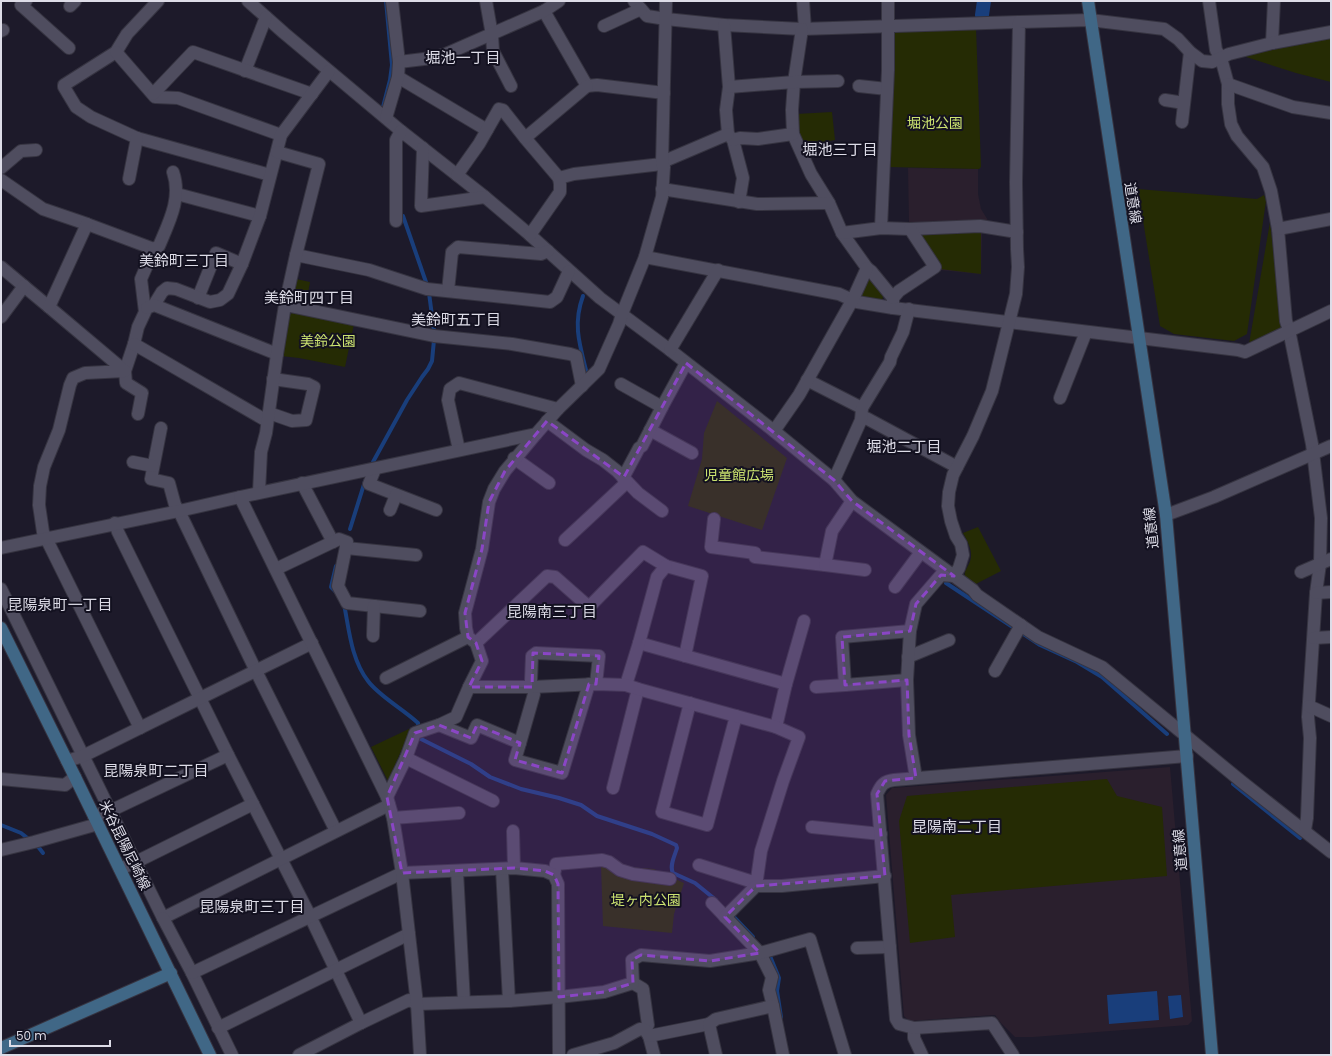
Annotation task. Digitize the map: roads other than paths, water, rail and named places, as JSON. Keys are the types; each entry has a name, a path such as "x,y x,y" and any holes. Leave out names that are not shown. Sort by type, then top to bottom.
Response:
{"street":[{"path":"26,1 21,5 69,48"},
{"path":"158,1 127,34 116,52 64,85 76,107 91,117 137,138 270,175"},
{"path":"386,118 398,77 399,62 392,1"},
{"path":"486,1 494,51 511,86"},
{"path":"399,62 432,58 446,54 544,11 559,1"},
{"path":"163,918 336,831 388,801 415,733 439,725 456,717 482,661 466,628 465,613 482,549 489,502 494,489 514,458 558,409 599,369 619,324 645,257 662,197 664,167 662,164 666,1"},
{"path":"803,1 804,29 794,82 792,110 793,134 811,174 829,203 842,233 893,303"},
{"path":"882,228 887,89 888,1"},
{"name":"道意線","path":"1088,1 1166,515 1212,1055"},
{"path":"1209,1 1216,50 1221,58 1228,84 1228,104 1231,124 1237,136 1263,167 1271,191 1278,229 1286,321 1290,330 1313,454 1321,518 1320,564 1316,593 1308,717 1310,738 1307,818 1305,830"},
{"path":"1272,43 1274,1"},
{"path":"253,2 266,17 329,71 530,235 600,298 774,431 834,480 852,501 973,590 977,595 1038,637 1102,667 1185,736 1331,852"},
{"path":"604,26 637,5 647,16 666,19 724,26 804,29 888,25 1090,20 1164,29 1178,39 1190,52 1202,60 1212,62 1229,54 1272,43 1331,32"},
{"path":"544,11 587,86"},
{"path":"245,71 266,17"},
{"path":"954,576 959,568 963,555 961,544 956,536 951,521 948,506 950,486 953,475 973,436 992,391 1016,294 1018,267 1016,249 1019,22"},
{"path":"724,26 729,87 726,110 730,137 743,178 739,202"},
{"path":"116,52 155,97 178,98 281,135"},
{"path":"153,94 193,52 312,94"},
{"path":"1182,122 1190,52"},
{"path":"138,414 142,393 126,383 125,371 138,327 144,314 167,288 176,289 206,301 213,302 228,294 242,264 260,216 281,135 329,71"},
{"path":"398,77 487,130"},
{"path":"729,87 794,82 838,81"},
{"path":"1228,84 1293,108 1331,113"},
{"path":"525,138 587,86 597,85 664,93"},
{"path":"859,86 887,89"},
{"path":"1165,100 1184,103"},
{"path":"457,175 479,144 499,109 502,110 559,178 560,192 530,235"},
{"path":"396,221 396,140 402,131"},
{"path":"559,178 574,174 662,164 668,160 730,137 758,139 793,134"},
{"path":"129,179 137,138"},
{"path":"423,148 421,206 485,198"},
{"path":"1,168 21,151 36,150"},
{"path":"259,492 261,452 268,417 277,354 296,255 319,164 277,152"},
{"path":"150,307 141,279 154,249 160,246 173,213 176,194 176,179 173,172"},
{"path":"1,180 42,209 154,249"},
{"path":"662,189 757,204 829,203"},
{"path":"176,194 260,216"},
{"path":"1278,229 1331,219"},
{"path":"49,307 87,224"},
{"path":"842,233 882,228 910,229 980,226 1017,232"},
{"path":"893,303 899,291 935,267 910,229"},
{"path":"448,291 452,252 458,247 542,254 548,251"},
{"path":"198,298 216,253 242,264"},
{"path":"296,255 369,270 427,289 550,302 557,297 569,271"},
{"path":"645,257 839,294 857,302 893,303 909,309 1009,323 1245,352 1331,310"},
{"path":"1,267 125,371"},
{"path":"774,431 799,395 852,300 867,268"},
{"path":"670,350 718,270"},
{"path":"1,317 24,286"},
{"path":"286,305 434,336 512,344 570,354 576,356 582,386"},
{"path":"150,307 277,354"},
{"path":"834,480 861,420 862,408 890,362 903,332 909,309"},
{"path":"1060,398 1086,332"},
{"path":"134,344 268,417 292,421 306,420 314,387 308,384 273,379"},
{"path":"565,540 593,514 625,480 639,448 642,446 686,363"},
{"path":"125,371 84,372 73,378 59,430 44,468 40,486 39,505 43,532 140,728"},
{"path":"807,380 862,408"},
{"path":"459,450 448,400 450,389 459,383 558,409"},
{"path":"621,384 662,407"},
{"path":"861,420 866,418 957,467"},
{"path":"547,421 586,450 603,460 638,493 662,511"},
{"path":"161,428 151,479 169,482 175,505 336,831"},
{"path":"650,430 692,453"},
{"path":"1,548 536,434"},
{"path":"1166,515 1214,498 1331,446"},
{"path":"514,458 548,483"},
{"path":"133,462 154,466"},
{"path":"375,469 369,484 436,510"},
{"path":"302,483 333,542"},
{"path":"390,510 396,495"},
{"path":"240,497 388,801 393,818 402,873 417,1004 420,1055"},
{"path":"825,565 832,531 852,501"},
{"path":"714,519 711,547 755,553 755,557 765,552 858,573"},
{"path":"115,523 118,532 228,755 282,859 361,1023"},
{"path":"276,569 338,539 347,542 338,586 347,603 420,611"},
{"path":"346,548 416,555"},
{"path":"386,678 472,640 547,576 554,576 589,608 643,552 666,566 702,576 685,656"},
{"path":"895,587 921,552"},
{"path":"1301,572 1331,559"},
{"path":"626,685 657,577 666,566"},
{"path":"916,778 909,735 906,680 910,631 916,604 941,575 954,576"},
{"path":"1,589 232,1055"},
{"path":"1316,593 1331,592"},
{"path":"373,636 374,606"},
{"path":"776,727 786,684 804,621"},
{"path":"995,671 1021,625"},
{"name":"米谷昆陽尼崎線","path":"1,628 210,1055"},
{"path":"845,685 842,637 910,631"},
{"path":"1314,638 1331,637"},
{"path":"908,657 948,640"},
{"path":"67,761 83,756 312,643"},
{"path":"639,643 786,684"},
{"path":"536,653 599,656 593,684 562,773 515,760 534,694 532,687 532,656 536,653"},
{"path":"816,687 906,680"},
{"path":"469,687 532,687 593,684 626,685 776,727 799,737 783,781 761,851 756,886 725,917"},
{"path":"613,788 638,689"},
{"path":"690,703 662,812 707,825 736,716"},
{"path":"1309,706 1331,716"},
{"path":"439,725 471,738 477,725 520,743"},
{"path":"1,850 34,842 96,820 110,811 228,755"},
{"path":"1013,1055 992,1023 914,1028 899,1024 896,1019 877,794 880,786 886,781 916,778 1187,756"},
{"path":"406,758 493,801"},
{"path":"1,779 65,785 75,777"},
{"path":"120,869 253,804"},
{"path":"393,818 459,813"},
{"path":"812,826 881,834"},
{"path":"513,831 514,868"},
{"path":"559,1055 558,884 554,875 556,864 602,860 609,862 620,870 633,874 670,879"},
{"path":"699,865 750,881 756,886 782,886 885,876"},
{"path":"192,972 402,873 514,868 545,870 554,875"},
{"path":"502,869 509,1001"},
{"path":"458,871 464,1002"},
{"path":"712,903 760,953 772,977 769,990 783,1055"},
{"path":"218,1028 409,934"},
{"path":"633,983 632,960 641,955 710,961 760,953 810,939 845,1055"},
{"path":"857,948 890,947"},
{"path":"1,1048 171,973"},
{"path":"299,1055 409,1000 417,1004 509,1001 604,992 633,983 643,989 648,1024 647,1033 654,1055"},
{"path":"573,1055 614,1043 640,1029 647,1033 709,1024 716,1019 773,1006"},
{"path":"709,1024 716,1055"},
{"path":"914,1028 914,1038 922,1055"}],"water":[{"path":"1157,991 1159,1020 1109,1024 1107,995"},
{"path":"1181,995 1183,1017 1170,1019 1168,996"}],"waterway":[{"path":"383,107 392,65 386,1"},
{"path":"982,15 984,1"},
{"path":"403,216 427,285"},
{"path":"429,293 434,331"},
{"path":"583,296 578,315 578,333 586,370"},
{"path":"373,462 407,400 428,369 432,361 434,340"},
{"path":"350,529 365,481"},
{"path":"336,566 331,587 336,592"},
{"path":"946,583 1040,645 1077,662 1102,677 1167,734"},
{"path":"344,604 354,654 362,672 378,692 418,723 419,738 471,764 490,777 521,789 581,805 597,816 652,834 676,845 677,848 672,864 673,873 695,883 716,900"},
{"path":"1233,784 1300,838"},
{"path":"1,825 21,833 30,840"},
{"path":"36,844 43,853"},
{"path":"731,914 753,937"},
{"path":"770,956 779,978 777,991 781,1017"}],"district":[{"name":"堀池一丁目","path":"463,58"},
{"name":"堀池三丁目","path":"840,150"},
{"name":"美鈴町三丁目","path":"184,261"},
{"name":"美鈴町四丁目","path":"309,298"},
{"name":"美鈴町五丁目","path":"456,320"},
{"name":"堀池二丁目","path":"904,447"},
{"name":"昆陽泉町一丁目","path":"60,605"},
{"name":"昆陽南三丁目","path":"552,612"},
{"name":"昆陽泉町二丁目","path":"156,771"},
{"name":"昆陽南二丁目","path":"957,827"},
{"name":"昆陽泉町三丁目","path":"252,907"}],"park label":[{"name":"堀池公園","path":"935,123"},
{"name":"美鈴公園","path":"328,341"},
{"name":"児童館広場","path":"739,475"},
{"name":"堤ヶ内公園","path":"646,900"}]}
